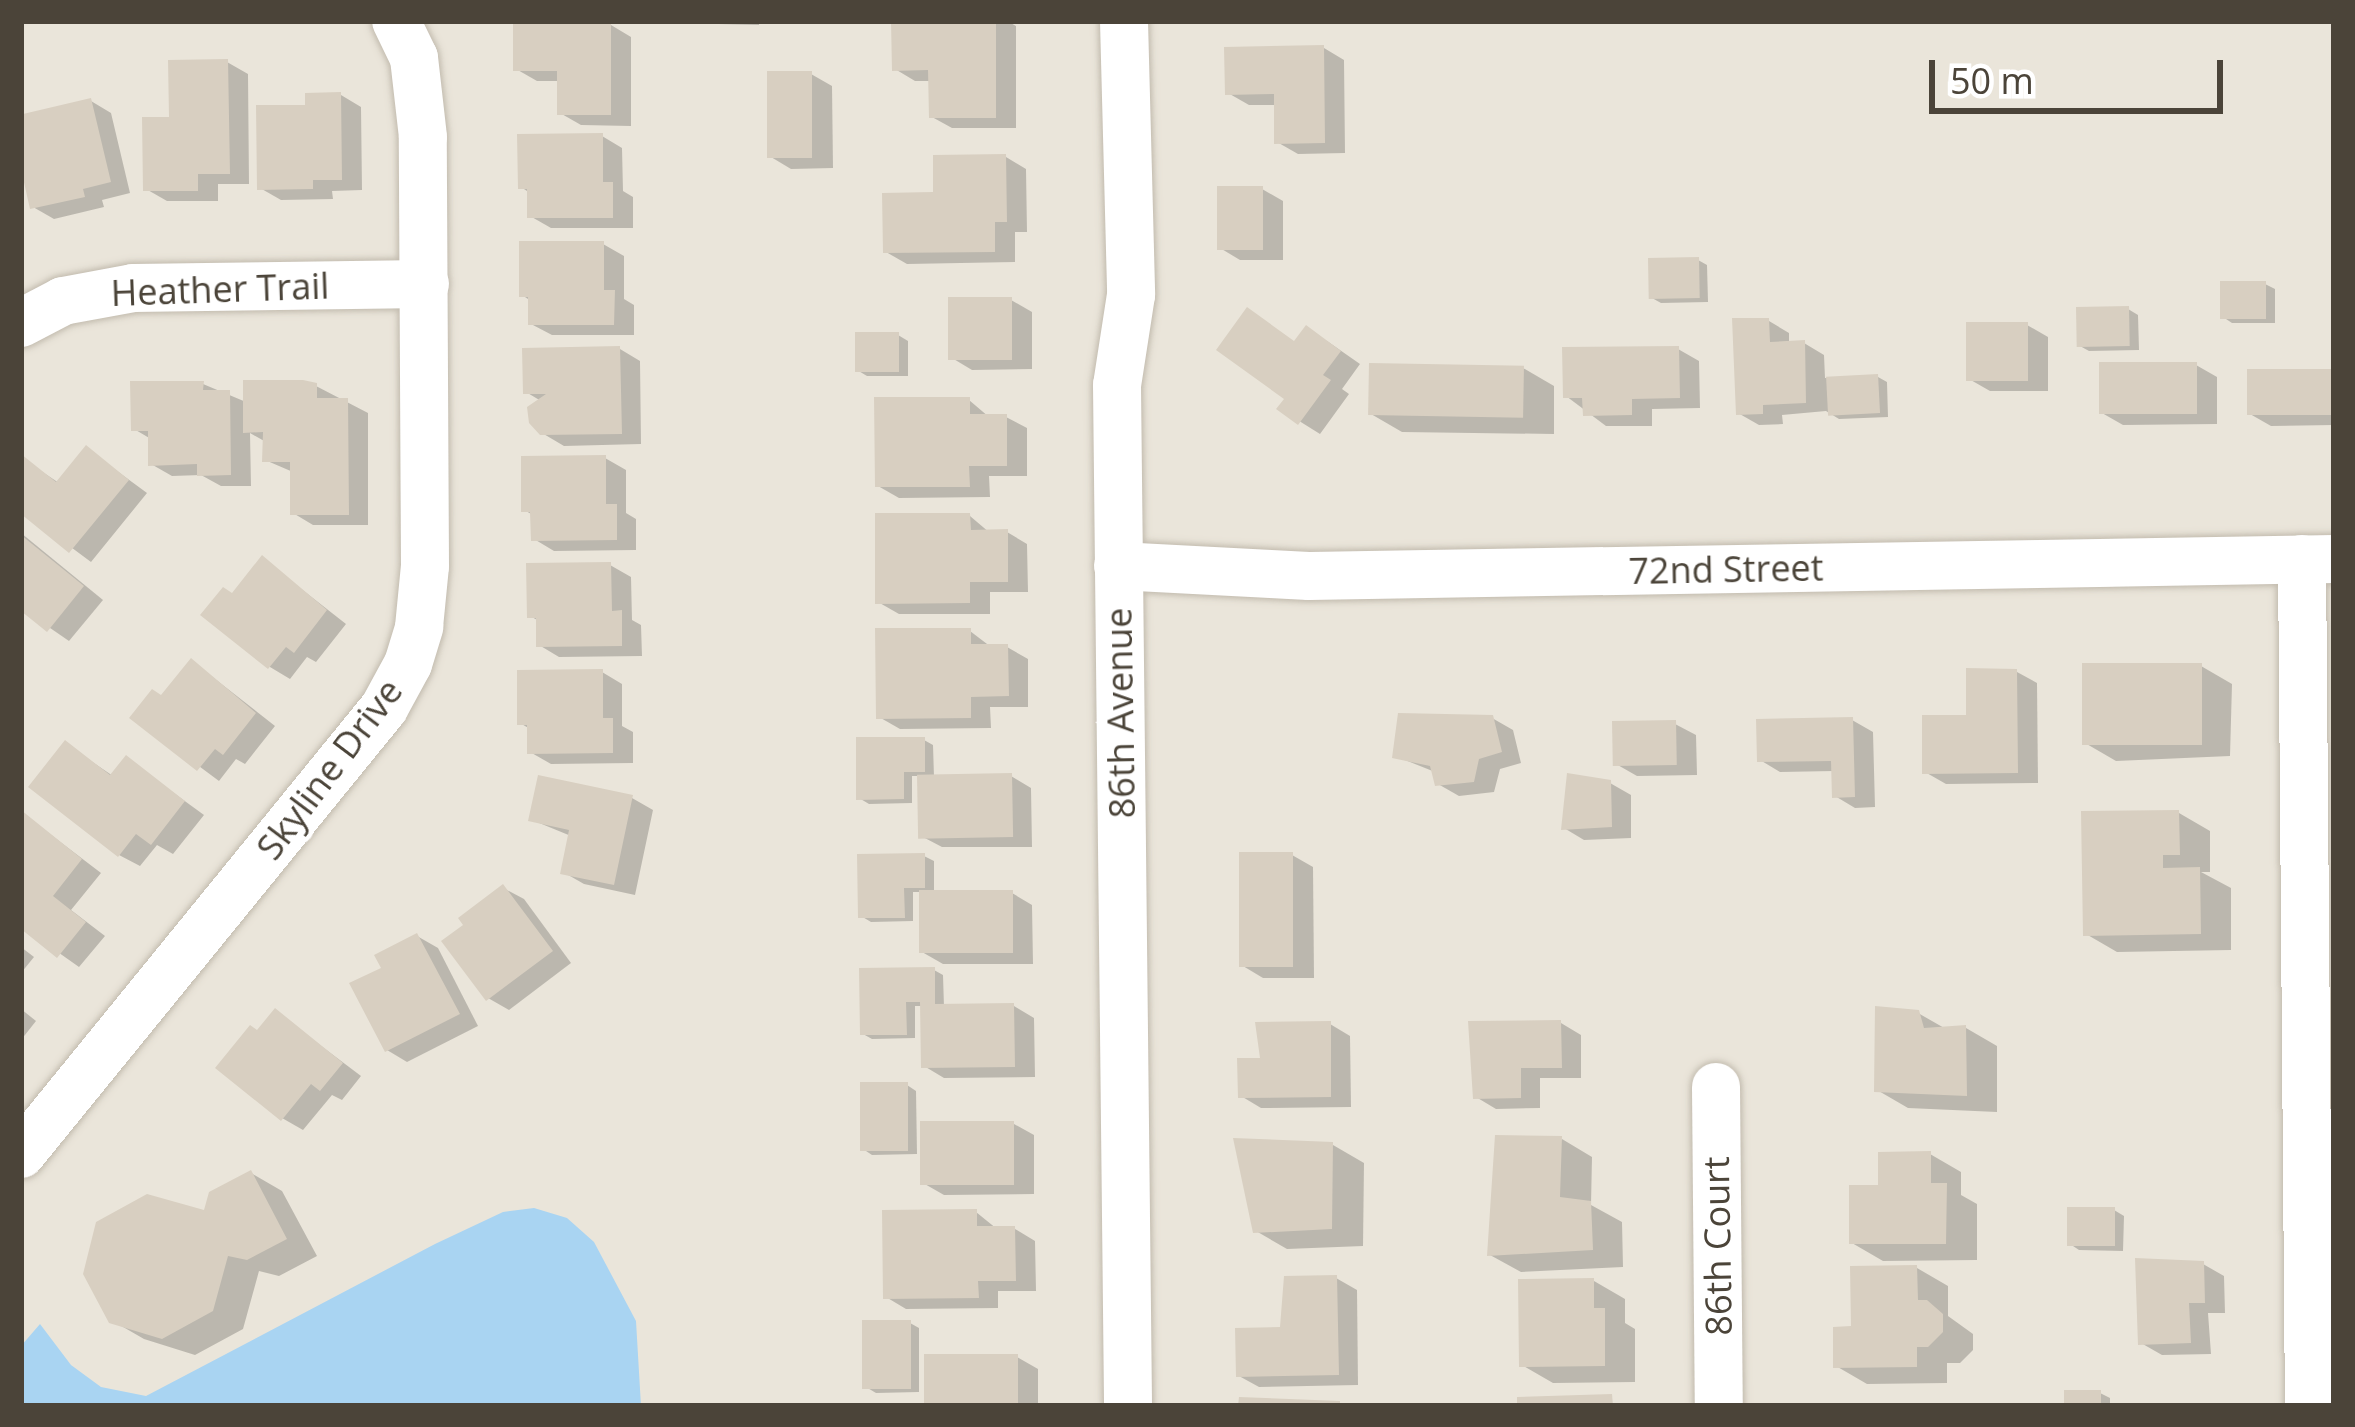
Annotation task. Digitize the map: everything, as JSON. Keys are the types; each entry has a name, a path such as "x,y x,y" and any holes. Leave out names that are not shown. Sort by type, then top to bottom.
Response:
{"street":[{"name":"Skyline Drive","path":"21,1154 384,708 408,664 424,597 423,137 414,58 396,21"},
{"name":"86th Avenue","path":"1124,21 1132,296 1117,385 1128,1406"},
{"name":"Heather Trail","path":"21,322 63,301 133,288 425,284"},
{"name":"72nd Street","path":"1118,566 1309,576 2318,559"},
{"path":"2309,1406 2318,559"},
{"name":"86th Court","path":"1715,1087 1719,1406"}],"shaded area":[{"path":"21,21 2334,21 2334,1406 21,1406"}],"water":[{"path":"534,1208 567,1218 594,1242 636,1321 641,1406 21,1406 21,1346 40,1324 71,1365 101,1387 146,1396 435,1244 503,1212"}],"building":[{"path":"891,21 996,21 996,118 929,118 928,70 892,71"},
{"path":"611,22 611,115 557,115 557,71 513,71 513,23"},
{"path":"1324,45 1325,143 1274,144 1274,94 1225,95 1224,47"},
{"path":"228,59 230,174 198,174 198,191 143,191 142,117 169,117 168,60"},
{"path":"767,71 812,71 812,158 767,158"},
{"path":"341,92 342,180 313,180 313,189 257,190 256,105 305,105 305,93"},
{"path":"91,98 111,182 83,189 85,197 30,209 21,169 23,114"},
{"path":"603,133 603,182 613,182 613,218 527,218 527,189 518,189 517,134"},
{"path":"1006,154 1007,222 995,222 995,252 883,253 882,193 933,192 933,155"},
{"path":"1217,186 1263,186 1263,250 1217,250"},
{"path":"519,241 604,241 604,290 615,290 614,325 528,325 528,297 519,297"},
{"path":"1699,257 1700,298 1649,299 1648,258"},
{"path":"2220,281 2266,281 2266,319 2220,319"},
{"path":"948,297 1012,297 1012,360 948,360"},
{"path":"2129,306 2130,346 2077,347 2076,307"},
{"path":"1247,307 1294,341 1306,325 1341,351 1323,375 1331,380 1298,425 1276,409 1284,399 1216,350"},
{"path":"1732,318 1769,318 1770,342 1805,340 1806,403 1763,405 1763,414 1736,415"},
{"path":"1966,322 2028,322 2028,381 1966,381"},
{"path":"855,332 899,332 899,372 855,372"},
{"path":"620,346 622,434 540,435 529,423 527,407 546,394 523,394 522,348"},
{"path":"1679,346 1680,398 1632,399 1632,415 1583,416 1582,398 1563,398 1562,347"},
{"path":"2099,362 2197,362 2197,414 2099,414"},
{"path":"1369,363 1524,366 1523,418 1368,415"},
{"path":"2247,369 2334,369 2334,415 2247,415"},
{"path":"1878,374 1880,413 1828,416 1826,377"},
{"path":"243,380 303,380 317,383 317,398 348,398 349,515 290,515 290,462 262,462 263,432 243,433"},
{"path":"130,381 204,381 203,390 230,390 231,475 197,476 197,464 148,466 148,431 131,431"},
{"path":"874,397 970,397 970,414 1007,414 1007,466 969,466 970,487 875,487"},
{"path":"86,445 129,480 69,553 21,514 21,454 56,482"},
{"path":"606,455 606,504 617,504 617,540 531,541 530,512 521,512 521,456"},
{"path":"875,513 970,513 971,530 1008,529 1008,582 970,582 970,603 875,604"},
{"path":"21,535 84,586 47,632 21,611"},
{"path":"262,555 327,610 294,653 286,647 268,669 200,615 223,587 232,593"},
{"path":"611,562 612,611 622,610 622,646 536,647 536,618 527,618 526,563"},
{"path":"875,628 971,628 971,644 1008,644 1009,696 971,697 971,718 876,719"},
{"path":"191,658 256,713 223,755 215,749 197,771 129,718 152,689 161,695"},
{"path":"2082,663 2202,663 2202,745 2082,745"},
{"path":"1966,668 2017,669 2018,773 1922,774 1922,715 1966,715"},
{"path":"603,669 603,718 613,718 613,753 527,754 527,725 517,725 517,670"},
{"path":"1398,713 1493,715 1502,752 1479,759 1474,782 1435,786 1430,766 1392,758"},
{"path":"1853,717 1855,797 1832,798 1831,761 1757,762 1756,719"},
{"path":"1676,720 1677,765 1613,766 1612,721"},
{"path":"856,737 925,737 925,772 904,772 904,799 856,800"},
{"path":"65,740 110,775 126,755 185,801 151,845 136,834 118,857 28,787"},
{"path":"1012,773 1013,837 918,839 917,775"},
{"path":"1567,773 1611,780 1612,827 1561,830"},
{"path":"538,775 633,795 614,885 560,874 569,830 528,821"},
{"path":"21,810 82,859 53,896 86,922 57,958 21,929"},
{"path":"2179,810 2180,855 2163,855 2163,868 2200,867 2201,934 2083,936 2081,811"},
{"path":"1239,852 1293,852 1293,967 1239,967"},
{"path":"925,853 925,888 904,888 905,918 858,918 857,854"},
{"path":"503,884 553,951 486,1001 441,941 463,925 458,918"},
{"path":"919,890 1013,890 1013,953 919,953"},
{"path":"417,933 460,1014 385,1052 349,983 381,968 374,955"},
{"path":"935,967 935,1004 1014,1003 1015,1067 921,1068 920,1002 906,1002 907,1035 860,1035 859,968"},
{"path":"1875,1006 1919,1010 1924,1028 1966,1025 1967,1096 1874,1092"},
{"path":"275,1008 343,1063 320,1091 311,1084 281,1121 215,1068 250,1025 257,1030"},
{"path":"1561,1020 1562,1068 1521,1068 1521,1098 1473,1099 1468,1021"},
{"path":"1331,1021 1331,1097 1238,1098 1237,1058 1260,1058 1255,1022"},
{"path":"860,1082 908,1082 908,1151 860,1151"},
{"path":"920,1121 1014,1121 1014,1185 920,1185"},
{"path":"1495,1135 1562,1136 1560,1197 1591,1201 1593,1250 1487,1256"},
{"path":"1233,1138 1333,1142 1332,1229 1253,1233"},
{"path":"1931,1151 1931,1183 1947,1183 1946,1244 1849,1244 1849,1185 1878,1185 1878,1152"},
{"path":"251,1170 287,1239 247,1260 228,1256 213,1311 162,1339 109,1323 83,1274 96,1222 147,1194 204,1210 209,1192"},
{"path":"2067,1207 2115,1207 2115,1246 2067,1246"},
{"path":"977,1209 977,1226 1015,1226 1016,1281 978,1281 979,1298 883,1299 882,1210"},
{"path":"2135,1258 2204,1261 2205,1303 2189,1303 2191,1343 2138,1345"},
{"path":"1917,1265 1918,1300 1927,1300 1943,1314 1943,1332 1928,1347 1917,1347 1917,1367 1833,1368 1833,1327 1851,1326 1850,1266"},
{"path":"1337,1275 1339,1375 1236,1377 1235,1328 1280,1327 1284,1276"},
{"path":"1594,1278 1594,1308 1605,1308 1605,1366 1519,1367 1518,1279"},
{"path":"862,1320 911,1320 911,1389 862,1389"},
{"path":"924,1354 1018,1354 1018,1406 924,1406"},
{"path":"2064,1390 2101,1390 2101,1406 2064,1406"},
{"path":"1612,1394 1613,1406 1517,1406 1517,1397"},
{"path":"1239,1397 1340,1401 1340,1406 1238,1406"}]}
